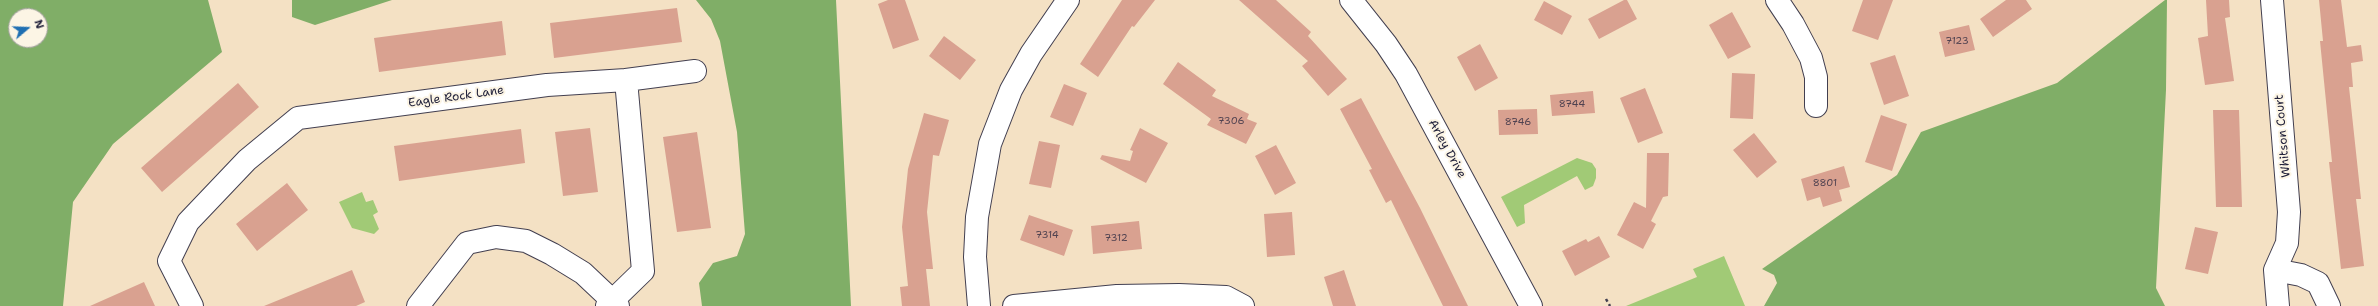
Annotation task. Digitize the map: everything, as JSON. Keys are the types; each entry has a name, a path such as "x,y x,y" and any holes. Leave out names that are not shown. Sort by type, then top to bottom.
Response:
{"street":[{"path":"979,306 975,257 977,217 990,144 1011,90 1031,54 1068,0"},
{"name":"Arley Drive","path":"1351,0 1386,44 1406,74 1531,306"},
{"path":"1777,0 1793,24 1811,58 1816,77 1816,106"},
{"name":"Whitson Court","path":"2272,0 2289,218 2287,243 2275,270"},
{"path":"418,306 467,243 496,237 526,241 552,254 583,274 612,304 643,271 626,80 695,71"},
{"name":"Eagle Rock Lane","path":"192,306 169,261 188,222 247,160 298,118 548,85 626,80"},
{"path":"2278,306 2275,270 2301,275 2318,283 2329,306"},
{"path":"1014,306 1117,296 1179,295 1226,298 1243,306"}],"path":[{"path":"1606,299 1610,306"}],"green space":[{"path":"0,0 208,0 222,52 113,144 73,202 63,306 0,306"},
{"path":"292,0 392,0 315,25 292,17"},
{"path":"696,0 836,0 851,306 702,306 699,283 713,263 737,256 745,234 737,132 720,41 711,19"},
{"path":"2165,0 2167,0 2166,90 2156,288 2165,306 1764,306 1777,283 1774,275 1762,269 1897,175 1921,132 2057,83"},
{"path":"1577,158 1592,163 1596,169 1596,178 1593,186 1585,190 1577,176 1524,205 1525,223 1517,227 1501,197"},
{"path":"362,192 366,202 373,200 378,212 373,215 379,229 374,234 352,228 339,202"},
{"path":"1724,256 1745,306 1626,306 1697,277 1693,269"}],"building":[{"path":"888,0 905,0 919,40 893,49 878,4"},
{"path":"1122,0 1155,0 1134,27 1132,26 1098,77 1080,64"},
{"path":"1239,0 1276,0 1311,32 1308,36 1347,79 1328,96 1302,66 1308,61"},
{"path":"1624,0 1627,0 1637,19 1599,39 1588,19"},
{"path":"1863,0 1893,0 1878,40 1852,31"},
{"path":"2006,0 2026,0 2032,9 1993,37 1980,19"},
{"path":"2206,0 2229,0 2230,17 2225,18 2234,81 2205,85 2198,38 2208,36"},
{"path":"2319,0 2341,0 2347,47 2361,45 2363,61 2351,63 2353,87 2349,87 2361,199 2356,199 2364,266 2341,269 2329,162 2332,162 2320,41 2323,41"},
{"path":"1544,1 1572,16 1562,35 1534,20"},
{"path":"677,8 682,42 554,58 550,23"},
{"path":"1732,12 1751,47 1728,59 1709,25"},
{"path":"502,21 506,55 379,72 374,38"},
{"path":"1969,25 1975,50 1945,57 1939,32"},
{"path":"944,36 976,60 960,80 929,56"},
{"path":"1480,44 1498,78 1475,91 1457,57"},
{"path":"1895,55 1909,96 1884,105 1870,63"},
{"path":"1178,62 1216,90 1212,96 1249,114 1247,119 1257,123 1246,144 1207,125 1211,119 1163,84"},
{"path":"1732,73 1755,74 1753,119 1730,118"},
{"path":"238,83 259,107 162,192 141,168"},
{"path":"1064,84 1087,93 1073,126 1050,117"},
{"path":"1645,88 1663,133 1638,143 1620,98"},
{"path":"1593,91 1595,113 1552,116 1550,95"},
{"path":"1361,98 1420,208 1468,306 1443,306 1391,200 1386,203 1369,170 1372,169 1340,109"},
{"path":"1537,109 1538,134 1499,135 1498,110"},
{"path":"2213,110 2239,110 2242,207 2216,207"},
{"path":"924,113 949,120 939,156 933,155 927,212 933,269 926,269 930,306 902,306 900,287 908,286 902,227 908,169"},
{"path":"1881,115 1907,124 1892,171 1865,162"},
{"path":"590,128 598,192 563,196 555,132"},
{"path":"1140,128 1168,143 1146,183 1100,159 1102,155 1130,161 1133,151 1130,150"},
{"path":"521,129 525,163 399,181 394,146"},
{"path":"697,132 711,228 677,232 663,137"},
{"path":"1754,133 1777,162 1757,178 1733,150"},
{"path":"1039,141 1060,145 1051,188 1029,184"},
{"path":"1276,145 1296,183 1275,195 1255,156"},
{"path":"1647,153 1669,153 1668,196 1663,197 1651,221 1656,224 1643,249 1617,235 1634,202 1646,208"},
{"path":"1844,166 1850,187 1839,190 1842,201 1823,207 1820,197 1807,201 1801,179"},
{"path":"287,183 308,210 257,251 236,224"},
{"path":"1292,212 1295,255 1267,257 1264,214"},
{"path":"1029,215 1073,230 1064,256 1020,240"},
{"path":"1139,221 1142,249 1093,254 1091,226"},
{"path":"2195,227 2218,232 2208,274 2185,269"},
{"path":"1599,236 1610,257 1575,276 1562,251 1586,239 1588,242"},
{"path":"352,270 365,302 356,306 264,306"},
{"path":"1344,270 1356,306 1333,306 1324,277"},
{"path":"144,282 155,306 90,306"}]}
